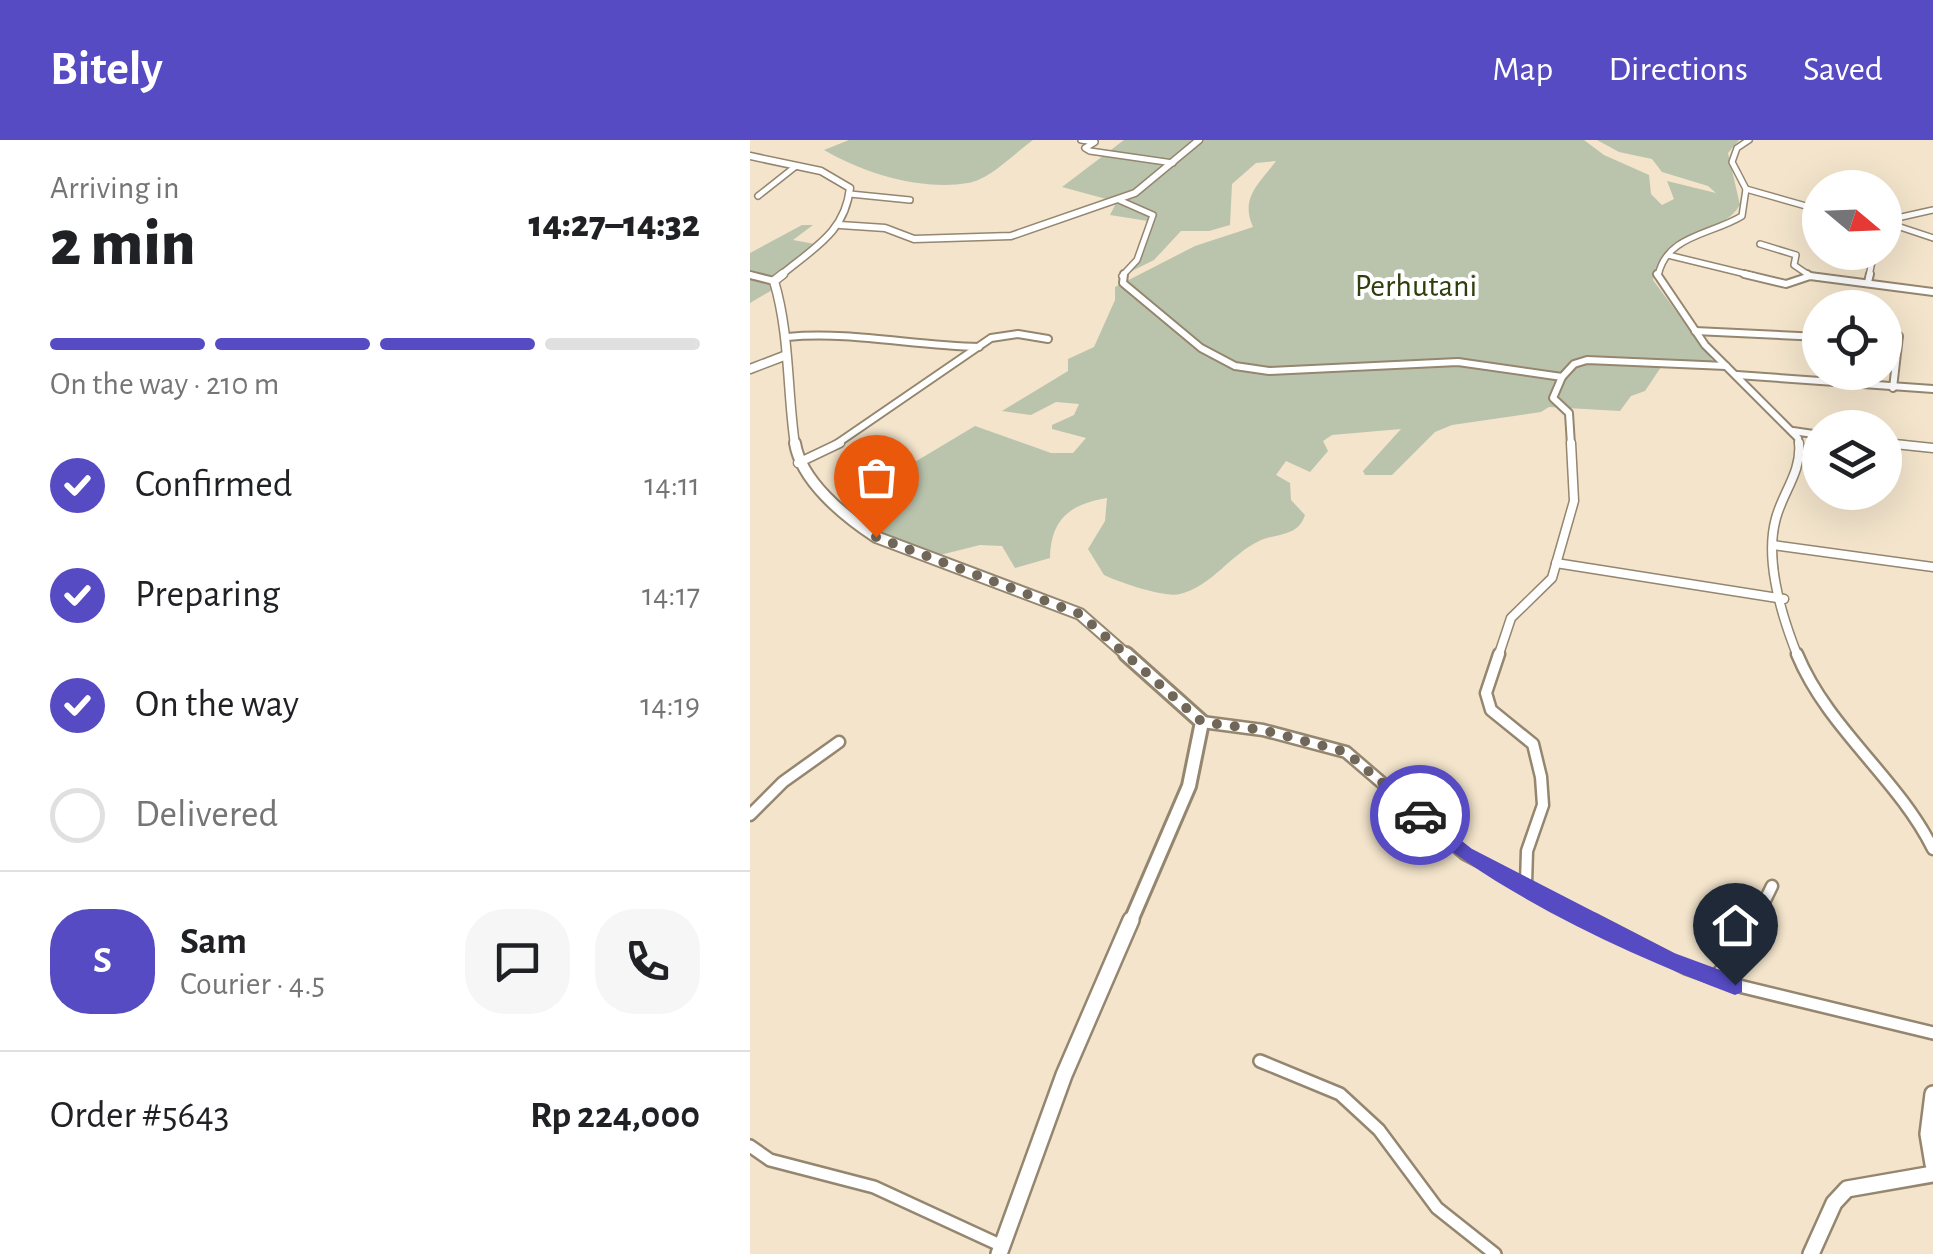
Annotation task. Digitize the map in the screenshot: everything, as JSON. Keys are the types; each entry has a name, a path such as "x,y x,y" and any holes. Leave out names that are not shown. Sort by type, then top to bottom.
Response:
{"street":[{"path":"1082,140 1095,142 1085,148 1090,151 1173,164"},
{"path":"840,225 885,228 914,239 994,239 1142,190 1199,140"},
{"path":"1749,140 1736,150 1732,162 1746,188 1744,210 1736,220 1685,237 1668,255 1657,276 1695,331 1793,431 1800,452 1778,513 1773,545 1795,650 1822,702 1908,806 1933,850"},
{"path":"750,156 839,178 850,185 840,225 772,279 750,275"},
{"path":"758,196 796,166"},
{"path":"1746,188 1802,205"},
{"path":"850,194 910,200"},
{"path":"1119,200 1153,215 1136,262 1121,277 1123,284 1226,364 1269,371 1390,362 1458,362 1562,377"},
{"path":"1902,217 1933,210"},
{"path":"1902,227 1933,238"},
{"path":"1760,244 1796,255 1794,265 1810,276"},
{"path":"1668,255 1786,284 1810,276 1933,292"},
{"path":"1868,282 1870,270"},
{"path":"772,279 788,337 784,356 798,463 853,522 876,537 1080,614 1202,722 1263,730 1346,752 1465,854 1668,960 1714,978 1933,1033"},
{"path":"1695,331 1802,336"},
{"path":"788,337 845,332 918,346 979,346"},
{"path":"798,463 846,440 979,346 1012,334 1048,339"},
{"path":"750,368 784,356"},
{"path":"1526,884 1527,851 1543,805 1541,777 1533,744 1492,710 1486,693 1511,618 1550,582 1574,497 1570,413 1553,398 1562,377 1574,364 1587,360 1726,366"},
{"path":"1738,375 1802,380"},
{"path":"1902,388 1933,390"},
{"path":"1793,431 1802,432"},
{"path":"1902,445 1933,448"},
{"path":"1773,545 1933,568"},
{"path":"1556,563 1784,599"},
{"path":"750,1146 770,1160 874,1188 1001,1250 1086,1020 1189,786 1202,722"},
{"path":"750,815 806,764 840,742"},
{"path":"1714,978 1742,948 1772,886"},
{"path":"1260,1061 1340,1094 1380,1130 1436,1208 1495,1254"},
{"path":"1933,1094 1928,1134 1933,1164"},
{"path":"1811,1254 1829,1213 1847,1189 1859,1184 1896,1184 1933,1174"}],"green space":[{"path":"849,140 1033,140 984,177 950,185 893,178 824,150"},
{"name":"Perhutani","path":"1124,140 1584,140 1604,155 1649,175 1651,194 1662,205 1674,199 1667,181 1716,193 1708,186 1662,172 1652,159 1619,152 1597,140 1739,140 1728,153 1740,205 1719,224 1680,240 1669,249 1653,280 1715,364 1665,361 1645,391 1631,396 1620,411 1549,407 1541,412 1452,425 1435,432 1392,475 1365,475 1363,471 1401,429 1332,435 1323,441 1328,451 1310,472 1286,461 1276,475 1290,483 1291,500 1305,515 1302,522 1286,533 1259,541 1202,584 1180,594 1153,592 1104,575 1088,549 1105,521 1107,498 1083,504 1065,515 1054,533 1050,558 1015,568 1002,546 980,545 932,557 885,538 843,505 975,426 1051,453 1073,453 1086,438 1052,429 1052,425 1074,415 1079,404 1056,402 1031,415 1002,411 1068,371 1068,359 1094,347 1115,300 1115,287 1195,246 1253,227 1250,198 1276,161 1256,163 1232,184 1230,225 1209,231 1181,231 1154,260 1128,273 1140,261 1154,222 1110,215 1115,205 1110,200 1062,187"},
{"path":"802,225 813,225 793,240 815,244 767,281 774,289 750,303 750,253"}],"way so far":[{"path":"876,537 1080,614 1202,722 1263,730 1346,752 1420,815"}],"route":[{"path":"1420,815 1465,854 1668,960 1735,985"}]}
